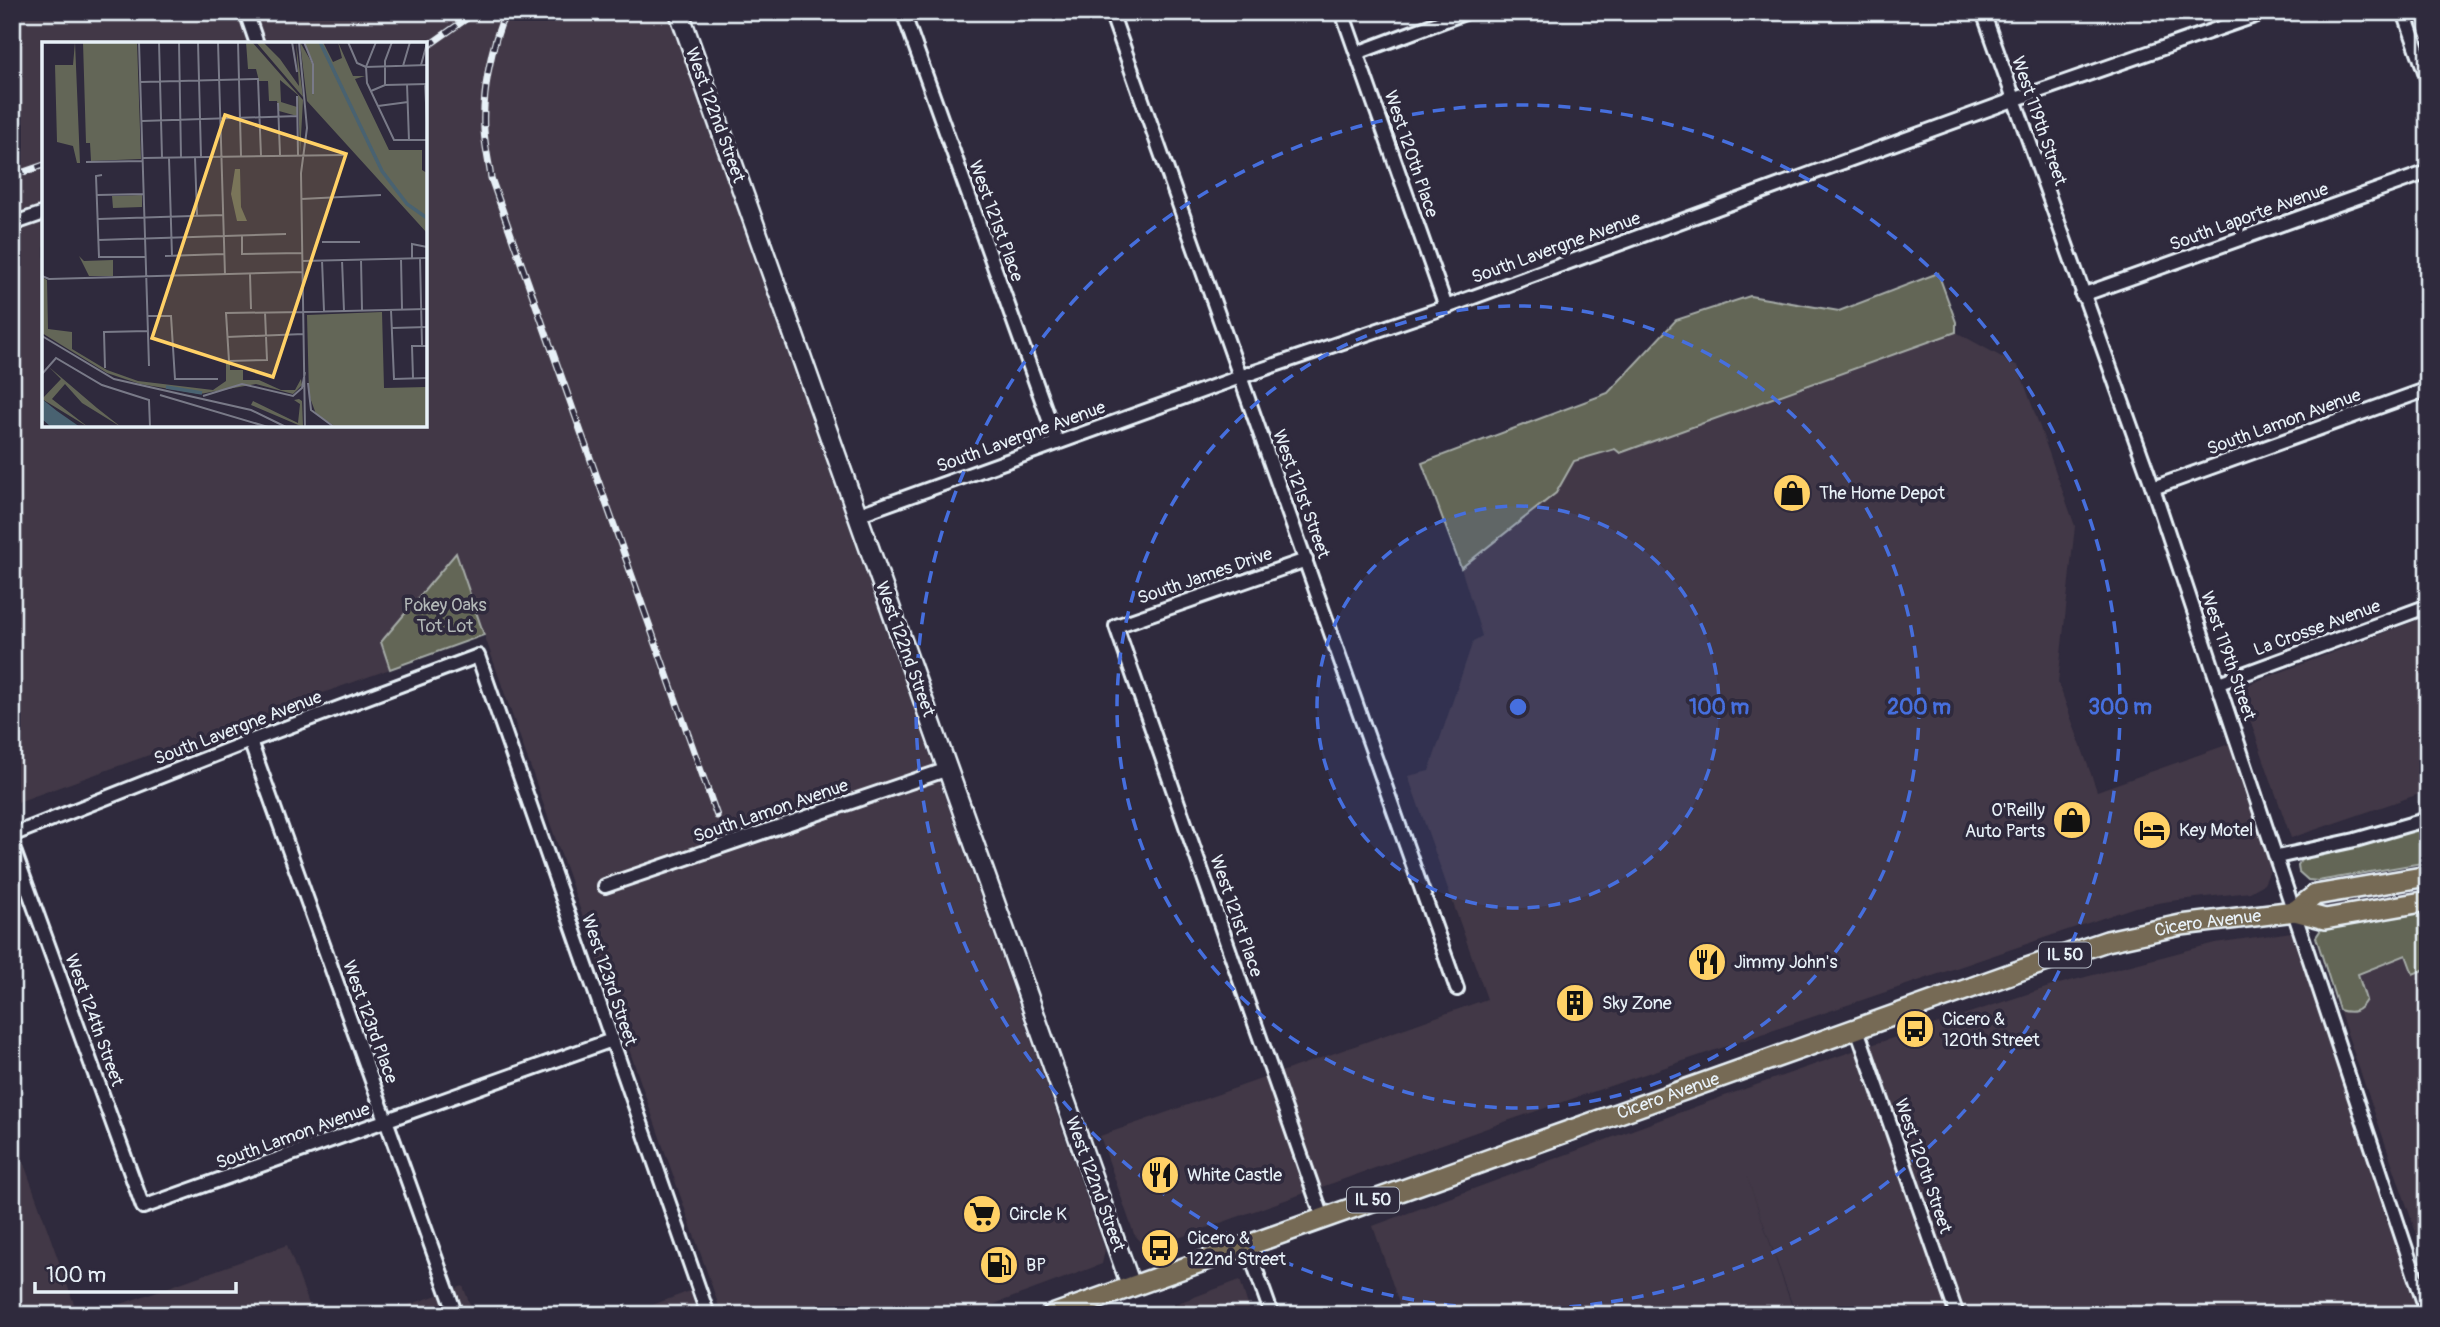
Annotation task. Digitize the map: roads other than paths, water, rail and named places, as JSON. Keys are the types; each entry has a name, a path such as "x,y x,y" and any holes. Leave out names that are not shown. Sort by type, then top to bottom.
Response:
{"main road":[{"name":"Cicero Avenue","path":"2295,911 2315,895 2428,876"},
{"name":"Cicero Avenue","path":"1052,1315 2106,941 2179,925 2295,911 2325,919 2428,901"}],"street":[{"path":"246,12 256,42"},
{"name":"West 122nd Street","path":"679,12 1131,1286"},
{"name":"West 121st Place","path":"903,12 1057,442"},
{"name":"West 121st Street","path":"1111,12 1457,989"},
{"name":"West 120th Place","path":"1342,12 1446,307"},
{"path":"1357,53 1467,12"},
{"name":"West 119th Street","path":"1983,12 2153,488 2428,1315"},
{"name":"South Lavergne Avenue","path":"857,515 1240,377 1446,307 2013,100 2266,12"},
{"path":"2404,12 2428,80"},
{"name":"South Laporte Avenue","path":"2082,295 2428,172"},
{"path":"12,224 42,214"},
{"name":"South Lamon Avenue","path":"2153,488 2428,389"},
{"name":"South James Drive","path":"1116,626 1306,559"},
{"name":"La Crosse Avenue","path":"2219,682 2428,606"},
{"name":"West 121st Place","path":"1116,626 1323,1218"},
{"name":"South Lavergne Avenue","path":"12,835 250,741 478,656"},
{"name":"West 123rd Street","path":"478,656 708,1315"},
{"name":"West 123rd Place","path":"250,741 456,1315"},
{"name":"South Lamon Avenue","path":"605,886 948,769"},
{"path":"2277,857 2355,840 2428,819"},
{"name":"West 124th Street","path":"12,845 143,1207"},
{"name":"West 120th Street","path":"1857,1028 1957,1315"},
{"name":"South Lamon Avenue","path":"143,1207 612,1040"},
{"path":"1247,1245 1272,1315"}],"railway":[{"path":"427,47 476,12"},
{"path":"506,12 492,54 484,101 485,136 491,178 717,816"},
{"path":"12,176 42,166"}],"place":[{"name":"The Home Depot","path":"1792,493"},
{"name":"O'Reilly Auto Parts","path":"2072,820"},
{"name":"Key Motel","path":"2152,830"},
{"name":"Jimmy John's","path":"1707,962"},
{"name":"Sky Zone","path":"1575,1003"},
{"name":"Cicero & 120th Street","path":"1915,1029"},
{"name":"White Castle","path":"1160,1175"},
{"name":"Circle K","path":"982,1214"},
{"name":"Cicero & 122nd Street","path":"1160,1248"},
{"name":"BP","path":"999,1265"}],"park label":[{"name":"Pokey Oaks Tot Lot","path":"445,615"}]}
